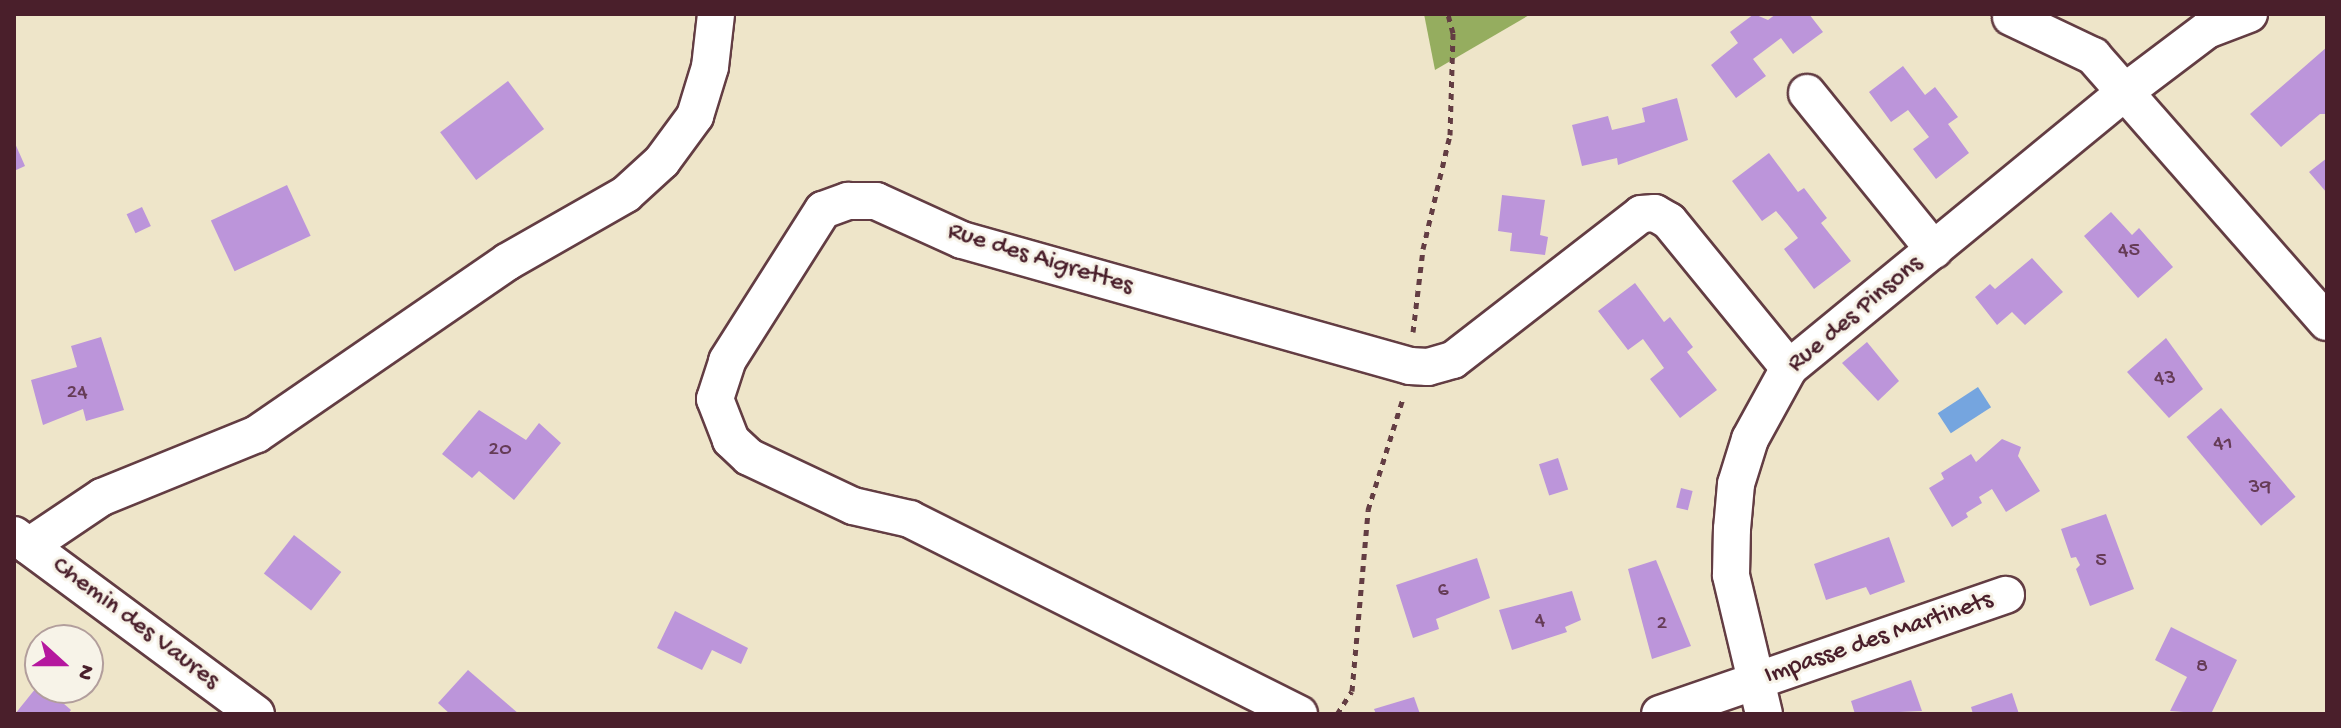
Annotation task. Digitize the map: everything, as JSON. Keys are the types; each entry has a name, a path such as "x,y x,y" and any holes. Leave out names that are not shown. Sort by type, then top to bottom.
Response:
{"street":[{"path":"22,540 102,497 257,434 507,262 626,194 662,161 695,116 710,67 716,14"},
{"name":"Rue des Pinsons","path":"1758,698 1731,575 1736,484 1750,439 1789,368 2126,91 2207,30 2249,14"},
{"path":"2011,17 2093,56 2327,322"},
{"path":"1807,93 1934,250"},
{"name":"Rue des Aigrettes","path":"1299,714 910,519 853,506 749,457 731,440 715,399 727,361 823,210 848,201 876,201 962,240 1410,366 1428,367 1453,360 1641,214 1655,213 1669,221 1789,368"},
{"name":"Chemin des Vaures","path":"22,540 256,714"},
{"name":"Impasse des Martinets","path":"1660,714 1758,698 2006,595"}],"green space":[{"path":"1424,14 1531,14 1435,70"}],"water":[{"path":"1978,387 1991,407 1951,433 1938,413"}],"building":[{"path":"1754,14 1768,20 1776,14 1809,14 1823,32 1793,54 1781,38 1753,59 1766,76 1736,98 1711,65 1738,43 1730,32"},
{"path":"2327,47 2327,114 2320,114 2281,147 2250,114"},
{"path":"1903,66 1925,95 1935,87 1958,117 1948,124 1969,153 1936,179 1913,149 1929,137 1908,110 1891,122 1869,92"},
{"path":"508,81 544,129 476,180 440,132"},
{"path":"1677,98 1688,140 1618,165 1617,158 1582,166 1572,125 1608,116 1612,130 1645,122 1642,108"},
{"path":"14,141 25,166 14,171"},
{"path":"1769,153 1798,192 1804,188 1827,218 1821,223 1851,261 1814,289 1784,249 1798,238 1776,211 1762,221 1732,181"},
{"path":"2327,158 2327,193 2309,172"},
{"path":"287,185 311,236 235,271 211,220"},
{"path":"1502,195 1545,200 1540,235 1548,237 1545,255 1510,251 1512,233 1498,231"},
{"path":"142,207 151,226 135,233 127,214"},
{"path":"2111,212 2132,235 2139,228 2173,267 2138,298 2084,236"},
{"path":"2032,258 2063,292 2025,325 2012,312 1997,325 1975,297 1990,284 1995,289"},
{"path":"1635,283 1664,322 1670,317 1693,347 1687,352 1717,390 1680,418 1650,379 1664,368 1643,339 1628,350 1598,311"},
{"path":"101,337 124,410 86,421 83,409 43,425 31,380 77,367 71,346"},
{"path":"2166,338 2203,389 2169,418 2127,372"},
{"path":"1867,342 1899,381 1878,401 1842,363"},
{"path":"2221,408 2296,497 2261,526 2187,437"},
{"path":"479,410 526,440 539,423 561,443 514,500 479,471 472,478 442,454"},
{"path":"2002,439 2021,447 2018,456 2040,491 2006,512 1992,489 1979,497 1982,503 1966,513 1968,517 1952,527 1929,488 1944,479 1941,473 1971,454 1976,462"},
{"path":"1558,458 1568,489 1549,496 1539,464"},
{"path":"1681,488 1693,491 1688,510 1676,507"},
{"path":"2106,514 2134,589 2090,606 2076,569 2080,565 2076,557 2071,558 2061,529"},
{"path":"294,535 341,572 311,611 264,574"},
{"path":"1889,537 1905,582 1870,595 1866,587 1826,600 1814,564"},
{"path":"1477,558 1490,598 1436,619 1439,629 1413,638 1396,585"},
{"path":"1656,560 1691,646 1652,659 1628,569"},
{"path":"1572,591 1581,620 1565,627 1567,632 1512,650 1499,610"},
{"path":"675,611 748,648 741,664 712,650 702,670 657,648"},
{"path":"2171,627 2237,660 2211,714 2170,711 2187,677 2155,660"},
{"path":"468,670 519,714 450,714 438,703"},
{"path":"1911,680 1922,711 1855,714 1851,701"},
{"path":"2012,693 2019,714 1973,714 1971,707"},
{"path":"1414,697 1420,714 1376,714 1374,709"},
{"path":"24,703 64,704 71,710 68,714 15,714"}]}
